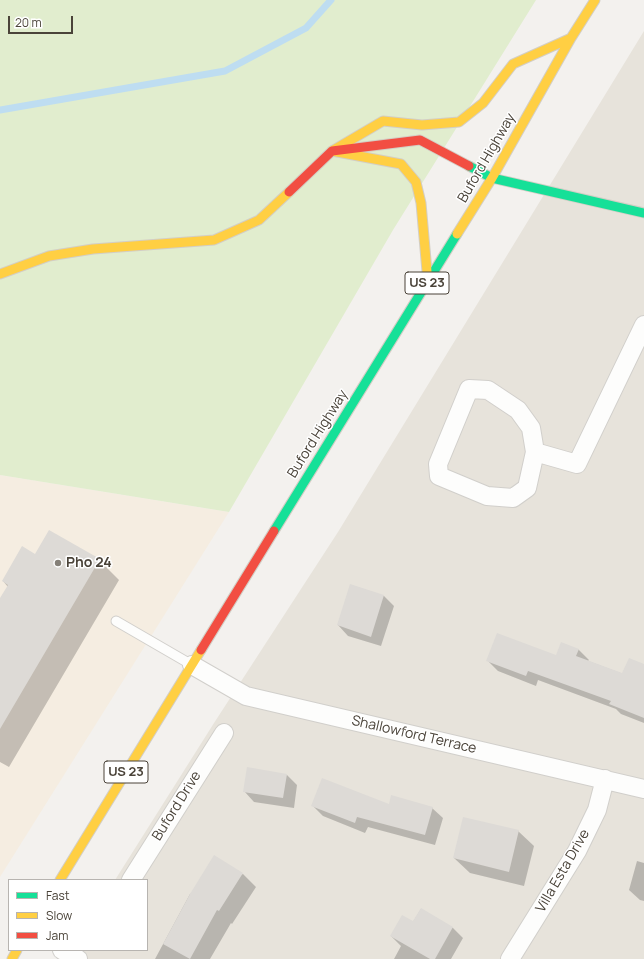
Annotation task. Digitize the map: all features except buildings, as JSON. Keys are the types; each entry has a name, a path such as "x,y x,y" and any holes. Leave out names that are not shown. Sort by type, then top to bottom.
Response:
{"main road":[{"name":"Buford Highway","path":"61,879 492,178 571,38 595,0"},
{"path":"0,274 50,256 93,249 214,240 259,220 332,151 383,121 422,125 460,122 483,103 513,64 571,38"},
{"path":"332,151 420,140 492,178 644,213"},
{"path":"332,151 401,164 416,182 422,203 428,283"}],"street":[{"path":"535,452 577,464 644,324"},
{"path":"469,389 488,390 518,410 531,428 535,452 527,488 513,498 487,496 439,476 438,464 469,389"},
{"name":"Shallowford Terrace","path":"192,664 246,696 644,789"},
{"name":"Buford Drive","path":"132,879 224,733"},
{"name":"Villa Esta Drive","path":"510,959 577,851 597,810 605,779"},
{"path":"64,951 78,959"}],"lane":[{"path":"116,621 192,664"}],"shaded area":[{"path":"644,31 644,959 65,959 70,951 148,951 148,879 116,879 214,723 338,532"},
{"path":"0,475 229,512 0,877"}],"green space":[{"path":"0,0 536,0 393,230 229,512 0,475"}],"waterway":[{"path":"0,110 225,71 306,28 331,0"}],"traffic: fast":[{"path":"469,166 492,178 644,213"},
{"path":"274,531 457,234"}],"traffic: slow":[{"path":"457,234 492,178 571,38 595,0"},
{"path":"332,151 383,121 422,125 459,122 483,103 513,64 571,38"},
{"path":"332,151 401,164 416,182 421,203 428,283"},
{"path":"0,274 49,256 93,249 214,240 259,220 289,192"},
{"path":"61,879 201,650"},
{"path":"12,959 16,951"}],"traffic: jam":[{"path":"289,192 332,151 420,140 469,166"},
{"path":"201,650 274,531"}],"place":[{"name":"Pho 24","path":"58,563"}]}
